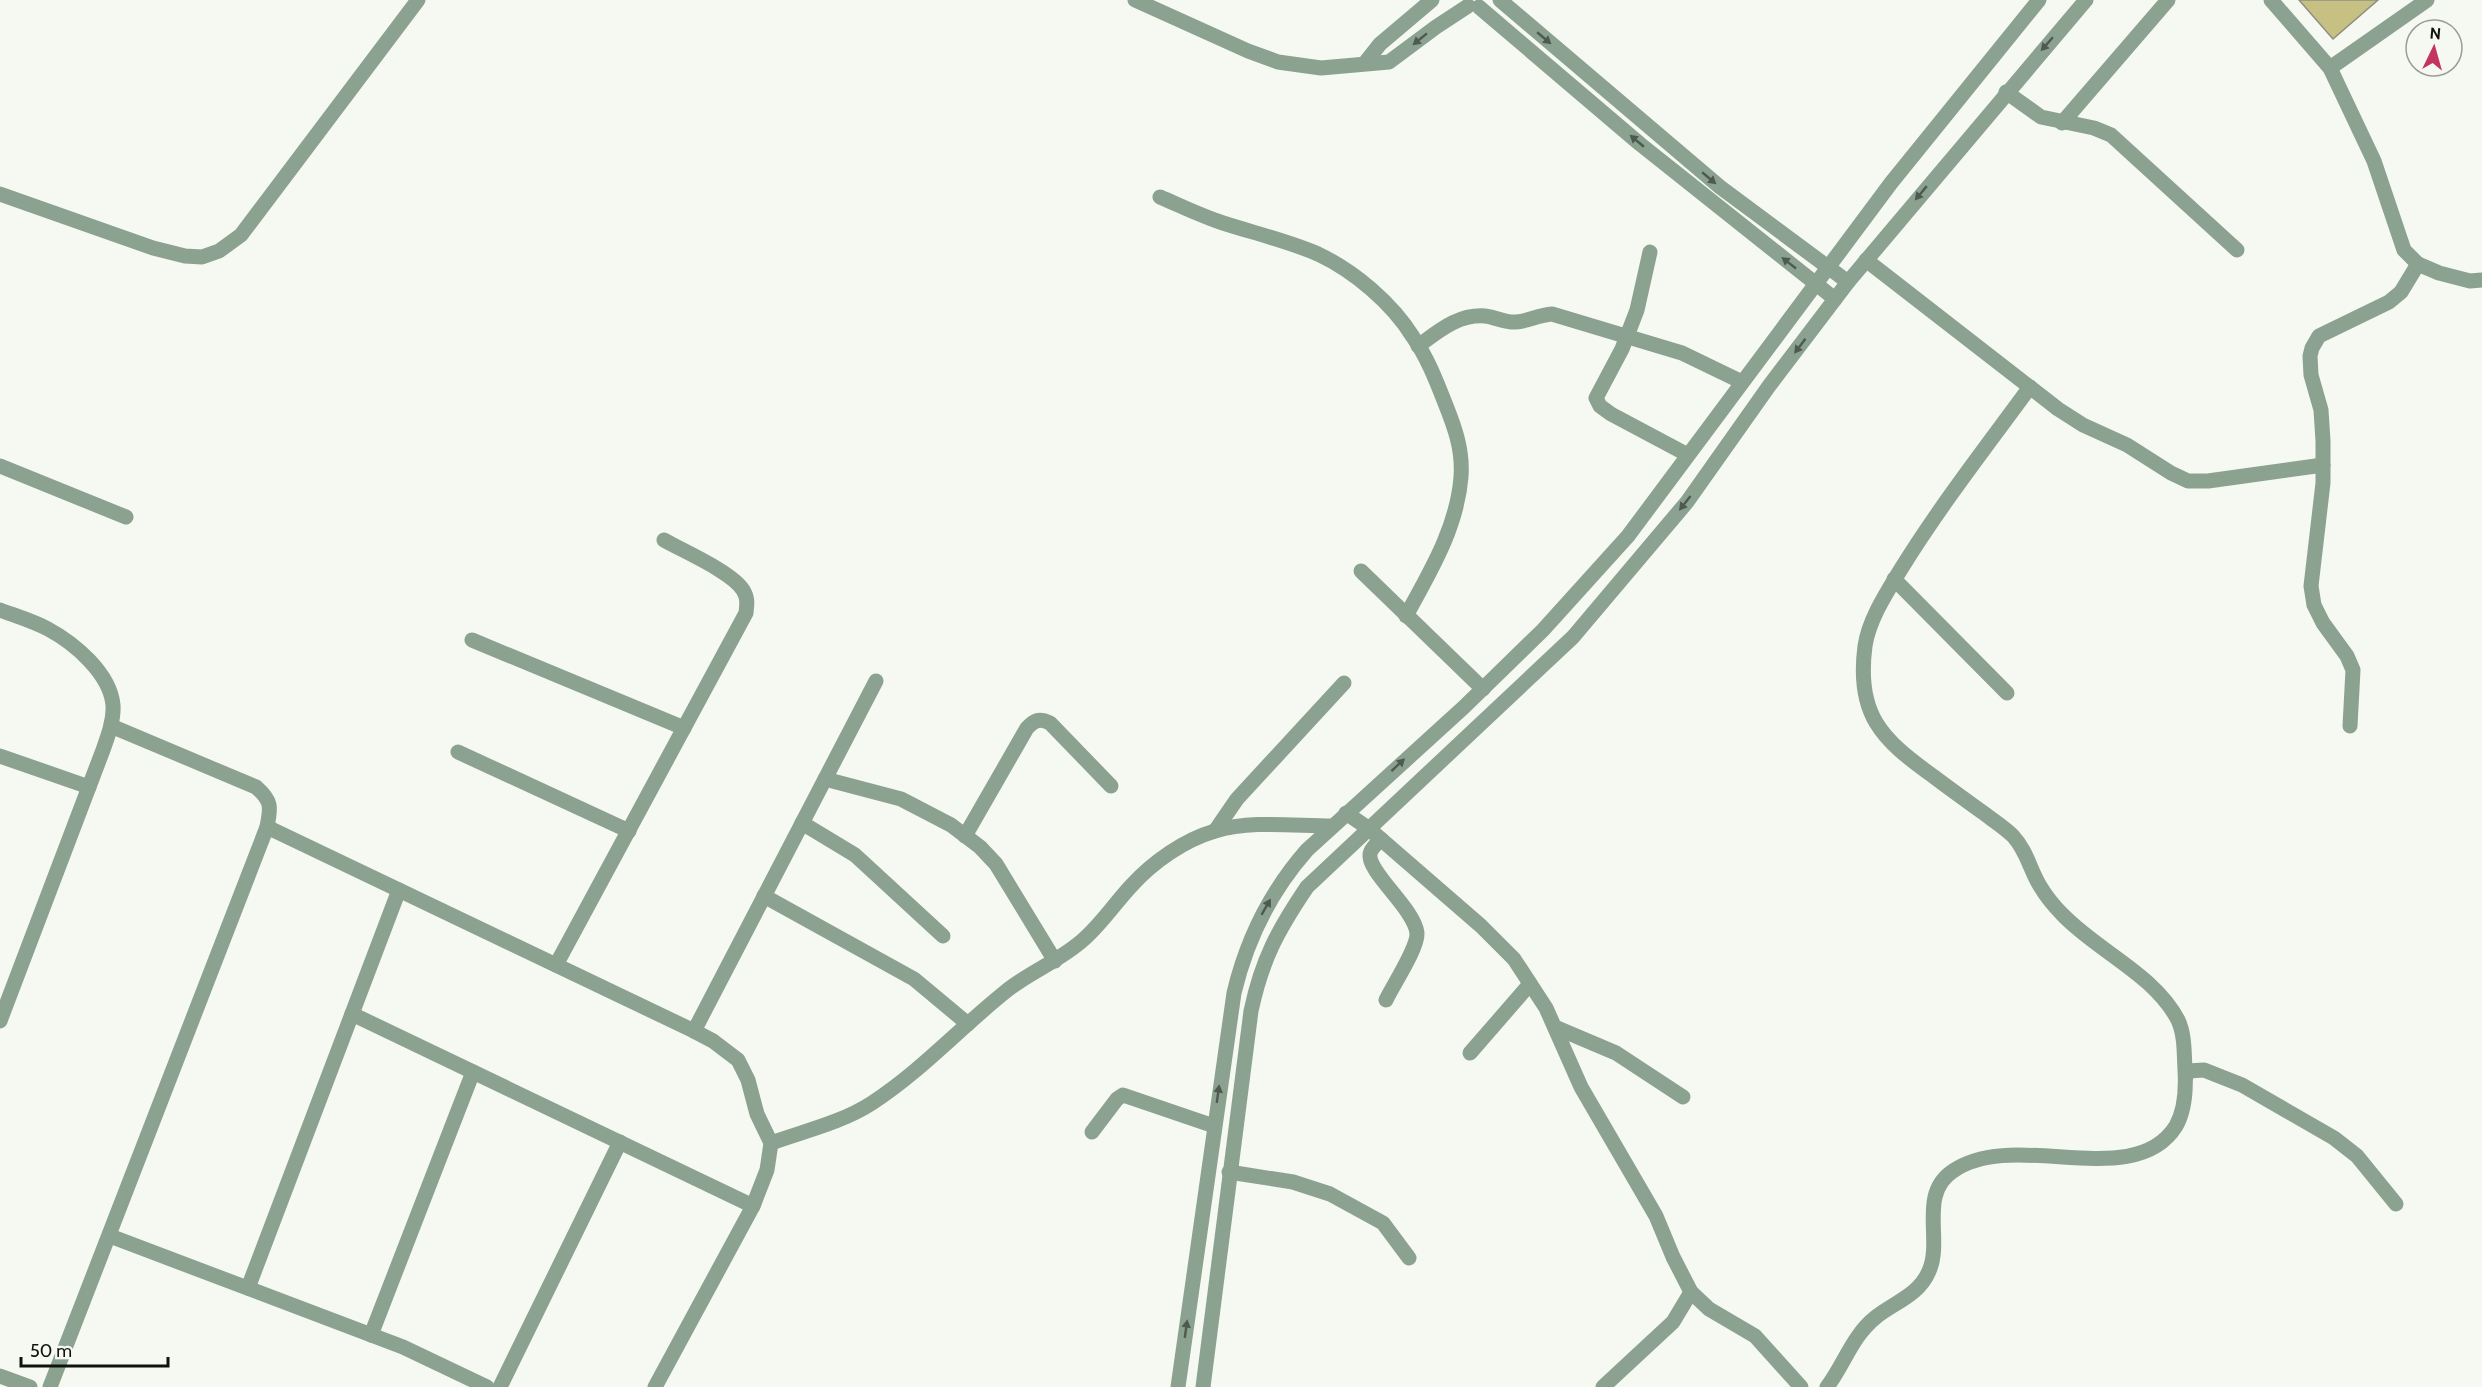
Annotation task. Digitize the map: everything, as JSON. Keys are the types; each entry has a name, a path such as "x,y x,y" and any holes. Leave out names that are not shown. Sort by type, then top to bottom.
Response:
{"street":[{"path":"0,194 153,248 185,256 202,257 219,251 241,235 418,0"},
{"path":"1135,0 1248,51 1278,62 1321,68 1389,62 1436,27 1474,3 1640,144 1835,299"},
{"path":"1365,63 1380,44 1432,0"},
{"path":"1500,0 1720,187 1848,282"},
{"path":"1178,1387 1234,993 1241,962 1254,929 1286,873 1332,826 1483,689 1544,630 1628,536 1891,183 2039,0"},
{"path":"1203,1387 1251,1011 1264,961 1278,932 1307,887 1573,637 1687,502 1769,386 1848,282 2086,0"},
{"path":"2062,123 2168,0"},
{"path":"2271,0 2330,68 2374,161 2404,250 2418,264 2439,273 2470,281 2482,280"},
{"path":"2330,68 2427,0"},
{"path":"2006,92 2041,117 2094,128 2111,135 2237,250"},
{"path":"1160,196 1203,216 1291,244 1327,260 1370,290 1396,315 1418,346 1458,435 1462,454 1461,479 1450,529 1407,616"},
{"path":"1650,252 1637,310 1627,338 1596,398 1600,406 1611,414 1688,455"},
{"path":"1866,260 2030,387 2083,425 2127,445 2188,481 2208,481 2323,465"},
{"path":"2350,726 2353,670 2347,656 2314,605 2311,586 2323,465 2321,410 2312,375 2312,348 2319,336 2390,302 2401,292 2418,264"},
{"path":"1418,346 1452,322 1466,317 1485,316 1515,323 1538,315 1552,314 1682,353 1742,382"},
{"path":"1827,1387 1849,1347 1863,1329 1877,1315 1913,1293 1924,1282 1932,1266 1935,1195 1943,1180 1953,1170 1977,1160 2019,1154 2129,1157 2147,1150 2165,1138 2177,1124 2183,1104 2186,1077 2184,1041 2178,1021 2165,1004 2146,982 2092,941 2062,914 2038,885 2028,857 2014,837 1899,752 1881,734 1866,699 1863,673 1866,642 1878,608 1894,579 1948,497 2030,387"},
{"path":"0,466 126,517"},
{"path":"556,965 746,613 747,601 743,589 733,578 664,540"},
{"path":"1361,572 1483,689"},
{"path":"1894,579 2007,693"},
{"path":"0,610 48,630 75,648 103,678 113,704 111,726 0,1021"},
{"path":"472,640 684,728"},
{"path":"694,1031 876,681"},
{"path":"1215,831 1237,799 1344,683"},
{"path":"965,836 1027,728 1034,720 1050,723 1111,786"},
{"path":"50,1387 110,1236 204,984 267,827 270,811 268,797 256,786 111,726"},
{"path":"458,752 629,831"},
{"path":"0,756 89,787"},
{"path":"825,779 901,799 951,825 965,836 996,864 1055,961"},
{"path":"1346,813 1368,828 1501,944 1530,984 1557,1028 1581,1087 1656,1216 1691,1292 1710,1308 1755,1336 1801,1387"},
{"path":"802,823 855,855 943,936"},
{"path":"771,1143 847,1116 872,1103 913,1073 1006,990 1055,961 1083,940 1132,884 1154,863 1193,840 1215,831 1248,826 1332,826"},
{"path":"267,827 694,1031 713,1041 738,1060 748,1080 757,1114 771,1143 767,1170 753,1206 655,1387"},
{"path":"1381,839 1370,854 1371,863 1402,903 1417,933 1414,946 1386,1000"},
{"path":"248,1288 399,890"},
{"path":"765,896 914,979 968,1024"},
{"path":"1470,1053 1530,984"},
{"path":"352,1014 753,1206"},
{"path":"1557,1028 1616,1053 1683,1097"},
{"path":"2186,1077 2188,1071 2205,1070 2242,1085 2334,1138 2357,1156 2396,1204"},
{"path":"371,1335 473,1072"},
{"path":"1092,1132 1117,1099 1123,1095 1214,1126"},
{"path":"500,1387 620,1142"},
{"path":"1230,1172 1293,1182 1330,1194 1383,1223 1409,1257"},
{"path":"110,1236 403,1347 487,1387"},
{"path":"1603,1387 1673,1322 1691,1292"},
{"path":"0,1376 30,1387"}],"building":[{"path":"2299,0 2378,0 2333,39"}]}
